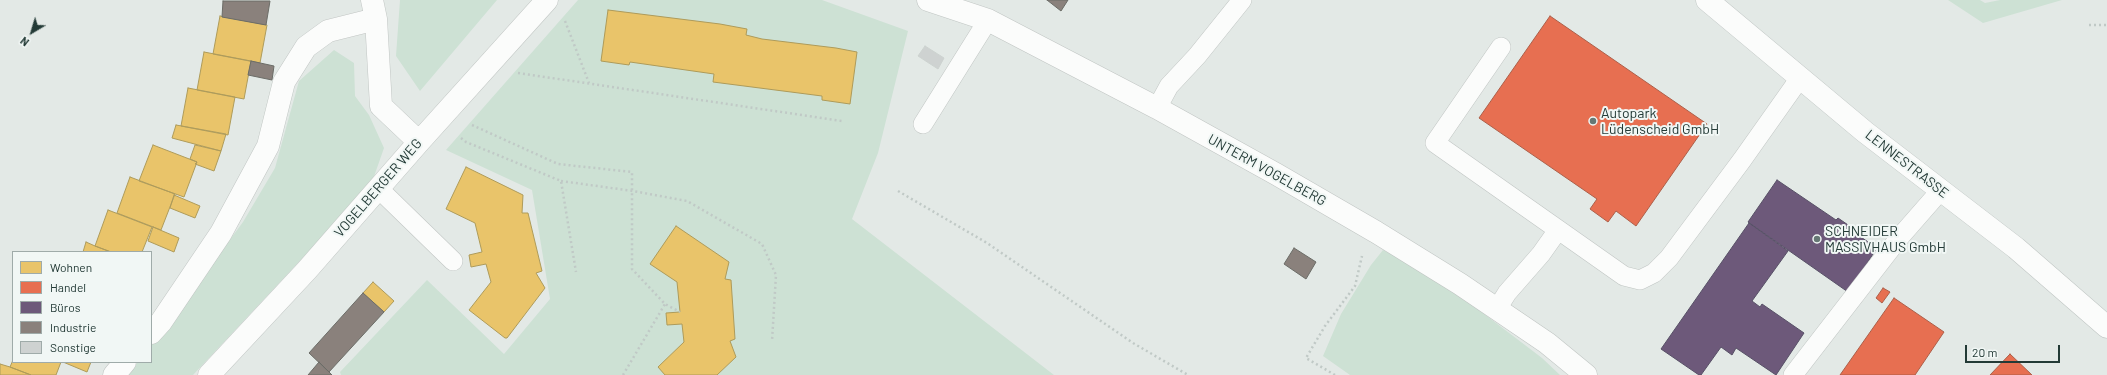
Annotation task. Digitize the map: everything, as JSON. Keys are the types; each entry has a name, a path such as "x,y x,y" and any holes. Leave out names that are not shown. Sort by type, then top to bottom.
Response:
{"street":[{"name":"UNTERM VOGELBERG","path":"928,0 988,20 1157,108 1376,232 1548,343 1586,375"},
{"name":"LENNESTRASSE","path":"1707,0 1800,78 2016,248 2107,327"},
{"name":"VOGELBERGER WEG","path":"208,375 307,270 485,68 554,7"},
{"path":"152,332 161,322 221,233 268,146 284,82 306,47 328,31 374,9 381,106 419,142"},
{"path":"114,375 124,363"}],"lane":[{"path":"1157,108 1169,86 1197,56 1242,0"},
{"path":"923,124 988,20"},
{"path":"1501,47 1435,143 1624,276 1640,280 1654,273 1674,252 1800,78"},
{"path":"378,188 453,262"},
{"path":"1793,375 1899,238 1941,190"},
{"path":"1497,309 1507,292 1541,254 1558,230"}],"path":[{"path":"554,7 589,84"},
{"path":"2090,25 2107,25"},
{"path":"485,68 842,121"},
{"path":"444,114 466,142 561,182 633,190 687,201 762,244 776,275 772,341"},
{"path":"444,114 558,164 632,172 632,269 665,304 680,312"},
{"path":"561,182 576,272"},
{"path":"898,191 987,243 1133,343 1188,375"},
{"path":"1335,375 1306,358 1325,326 1355,286 1363,253 1376,232"},
{"path":"623,375 665,304"}],"green space":[{"path":"400,0 497,0 420,91 396,56"},
{"path":"578,0 822,0 908,31 878,153 852,219 1054,375 341,375 340,372 427,280 504,354 550,299 532,190 446,150"},
{"path":"1948,0 1980,0 1985,3 2000,0 2062,0 1983,23"},
{"path":"334,50 354,63 355,96 369,115 384,148 371,185 193,375 127,375 137,363 152,363 152,345 243,222 275,168 299,81"},
{"path":"1383,250 1429,272 1542,358 1560,375 1350,375 1323,356 1341,314 1371,265"}],"building: Wohnen":[{"path":"608,10 720,24 747,29 746,35 762,39 857,52 850,104 822,100 822,96 713,82 714,74 630,62 629,65 601,61"},
{"path":"220,16 267,25 260,63 213,54"},
{"path":"204,52 251,61 244,99 197,90"},
{"path":"188,88 235,97 228,135 181,126"},
{"path":"176,125 226,134 221,151 172,138"},
{"path":"153,145 197,162 184,197 139,181"},
{"path":"195,145 221,151 214,171 195,164 197,162 190,159"},
{"path":"466,167 523,195 522,213 528,213 542,271 536,273 545,288 507,338 469,310 491,282 486,264 471,267 469,255 482,252 475,223 446,209"},
{"path":"130,177 175,194 161,230 117,213"},
{"path":"174,195 200,206 195,218 170,208"},
{"path":"108,210 152,227 142,251 108,251 95,246"},
{"path":"676,226 729,262 725,279 731,280 735,339 730,341 736,357 717,375 665,375 658,367 684,342 682,324 667,325 666,313 680,312 677,282 650,264"},
{"path":"153,227 179,238 174,252 148,241"},
{"path":"86,242 108,251 83,251"},
{"path":"373,282 394,301 384,312 363,293"},
{"path":"12,362 61,363 56,375 31,375 10,367"},
{"path":"65,363 91,363 87,372"},
{"path":"0,364 10,367 31,375 0,375"}],"building: Handel":[{"name":"Autopark Lüdenscheid GmbH","path":"1550,16 1707,124 1636,226 1616,211 1608,222 1590,209 1597,199 1479,118"},
{"path":"1883,288 1890,292 1882,303 1876,298"},
{"path":"1894,298 1944,332 1915,375 1840,375"},
{"path":"2010,354 2032,375 1990,375"}],"building: Büros":[{"name":"SCHNEIDER MASSIVHAUS GmbH","path":"1777,180 1836,220 1838,218 1851,227 1849,229 1877,248 1848,292 1748,222"},
{"path":"1749,223 1788,251 1752,301 1760,307 1762,304 1804,333 1776,375 1736,348 1732,355 1721,347 1701,375 1699,375 1661,349"}],"building: Industrie":[{"path":"1047,0 1068,0 1061,11"},
{"path":"223,1 270,1 266,25 222,17"},
{"path":"251,61 274,66 272,80 248,75"},
{"path":"1294,248 1316,262 1306,279 1284,264"},
{"path":"363,293 384,312 329,372 309,353"},
{"path":"319,362 332,375 308,375"}],"building: Sonstige":[{"path":"925,46 944,58 938,69 918,56"}],"place":[{"name":"Autopark Lüdenscheid GmbH","path":"1593,121"},
{"name":"SCHNEIDER MASSIVHAUS GmbH","path":"1817,239"}]}
